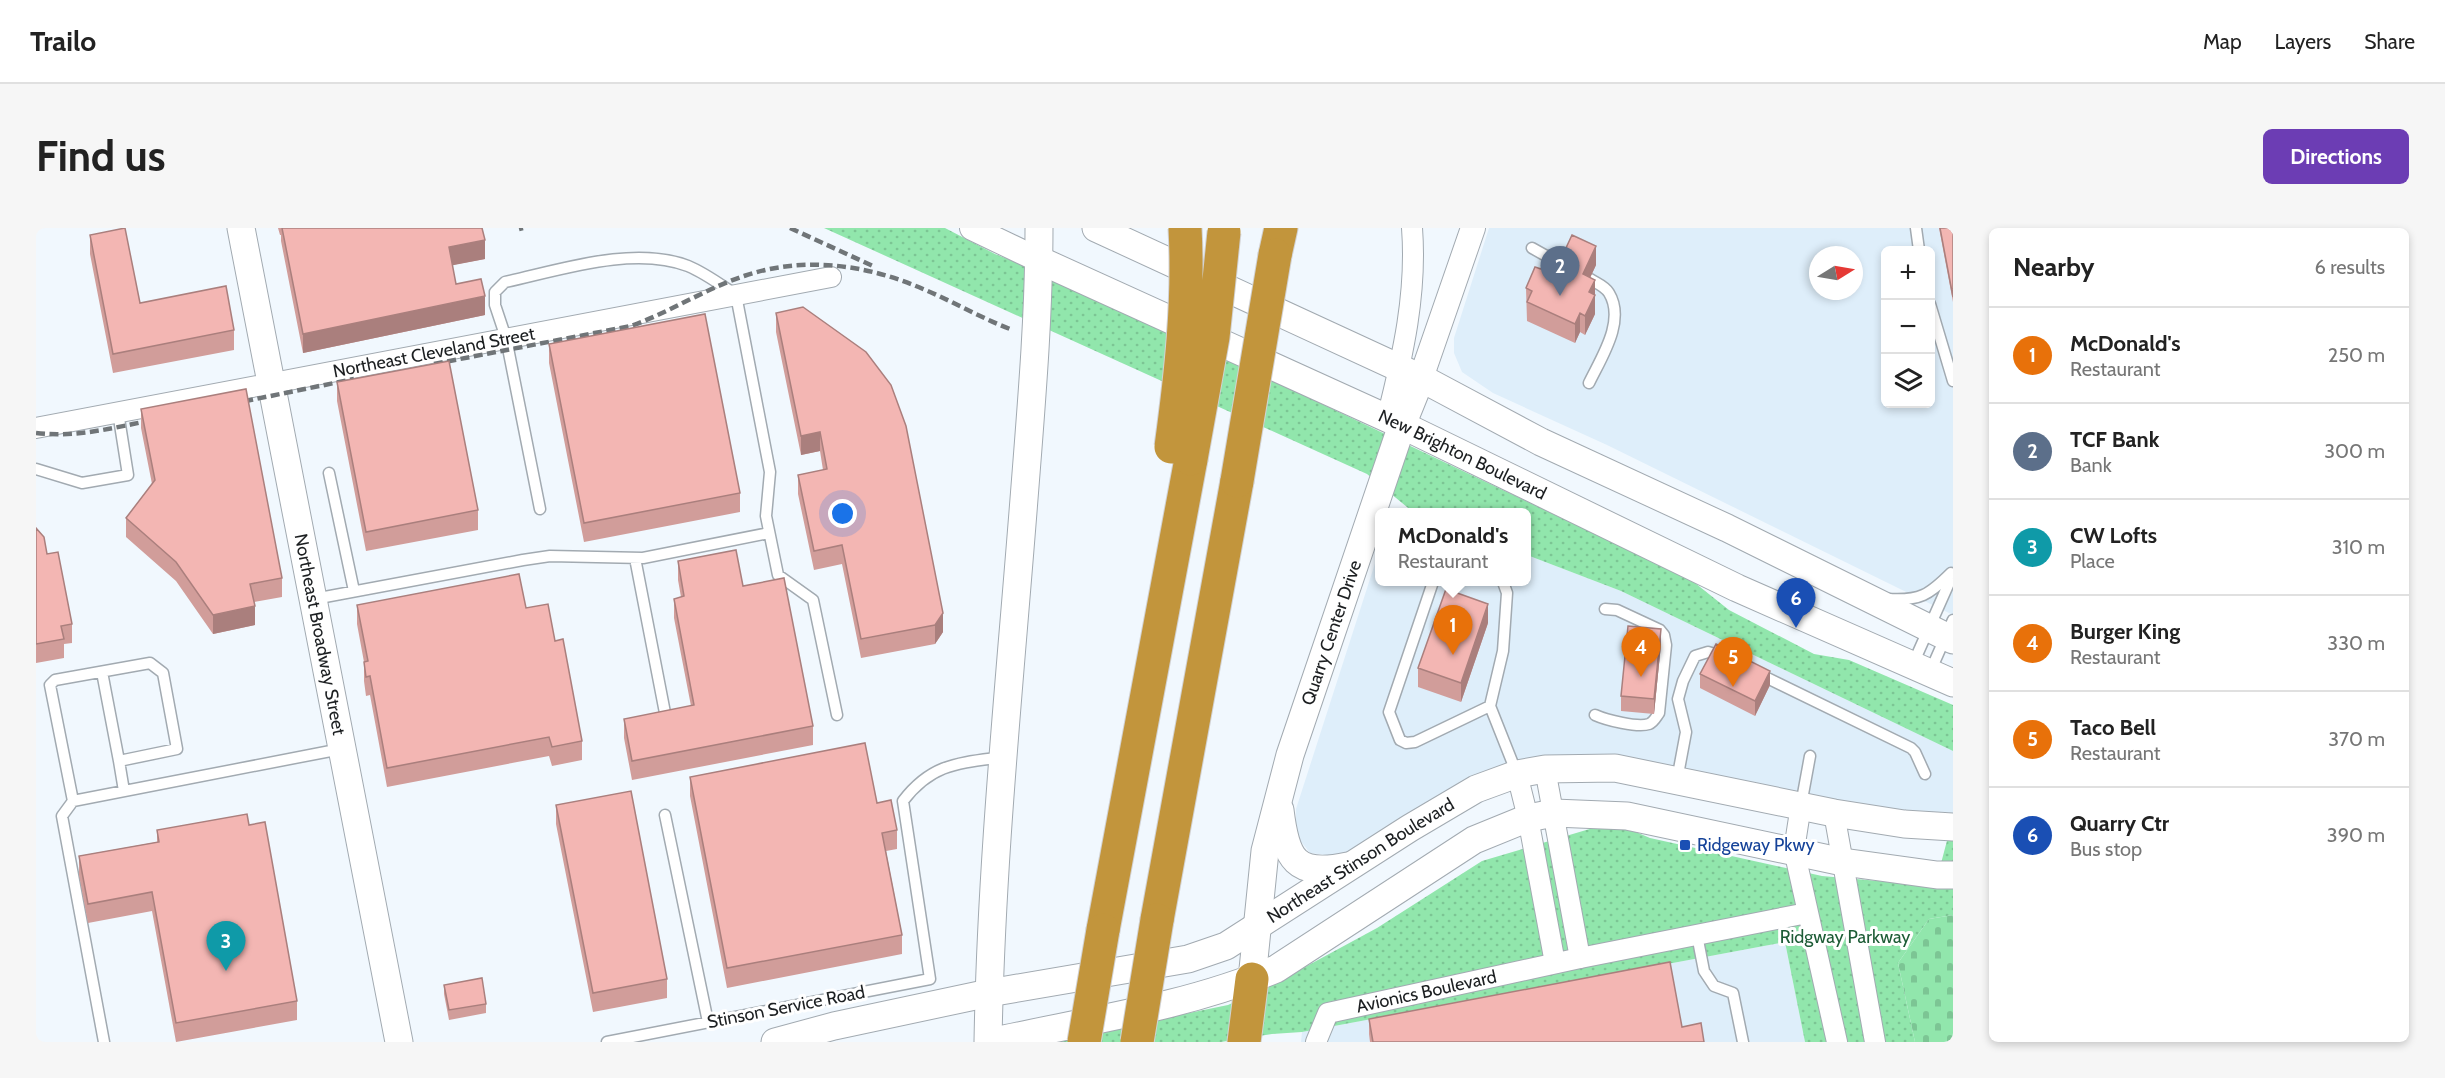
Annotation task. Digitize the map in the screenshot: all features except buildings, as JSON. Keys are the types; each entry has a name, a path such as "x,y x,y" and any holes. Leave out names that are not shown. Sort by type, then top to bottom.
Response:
{"highway":[{"path":"1181,453 1187,258 1185,228"},
{"path":"1084,1042 1132,766 1181,453 1213,336 1224,230"},
{"path":"1137,1042 1278,242"},
{"path":"1244,1042 1252,979"}],"main road":[{"name":"Northeast Broadway Street","path":"241,228 399,1042"},
{"path":"1039,228 1029,431 989,993 989,1042 1181,1001 1252,979 1276,969 1474,840 1541,815 1627,816 1843,862 1937,875 1953,874"},
{"path":"1096,228 1410,373 1541,442 1727,528 1866,597 1945,631"},
{"name":"New Brighton Boulevard","path":"1039,260 1395,421 1737,588 1932,673"},
{"name":"Quarry Center Drive","path":"1252,979 1265,851 1278,798 1300,719 1410,373"},
{"name":"Northeast Stinson Boulevard","path":"775,1042 834,1026 989,993 1188,959 1226,946 1410,828 1476,789 1517,774 1545,769 1615,768 1834,813 1904,824 1953,827"},
{"path":"1278,798 1283,837 1293,857 1301,864 1323,871 1355,864"}],"street":[{"name":"New Brighton Boulevard","path":"972,228 1039,260"},
{"name":"Quarry Center Drive","path":"1410,373 1414,259 1412,228"},
{"name":"Quarry Center Drive","path":"1410,373 1473,228"},
{"name":"Northeast Cleveland Street","path":"36,428 831,277"},
{"path":"1545,769 1541,815 1555,963"},
{"path":"1517,774 1541,815 1580,958"},
{"path":"1801,805 1794,850 1838,1042"},
{"path":"1834,813 1875,1042"},
{"name":"Avionics Boulevard","path":"1316,1042 1328,1013 1555,963 1807,913"}],"lane":[{"path":"1916,228 1918,246"},
{"path":"1532,248 1566,267"},
{"path":"540,509 506,338 495,305 495,292 505,282 615,260 645,258 687,266 736,295 770,472 766,516 778,575 813,600 837,715"},
{"path":"1589,383 1611,336 1614,322 1614,307 1610,294 1590,279"},
{"path":"1935,321 1953,381"},
{"path":"36,469 82,483 128,475 118,412"},
{"path":"329,473 354,591"},
{"path":"313,599 550,556 635,558 770,533"},
{"path":"635,558 666,718"},
{"path":"1866,597 1918,598 1932,593 1953,572"},
{"path":"1932,673 1945,631 1953,572"},
{"path":"1432,586 1389,712 1400,740 1406,743 1415,742 1491,706"},
{"path":"1505,586 1507,592 1503,651 1491,706 1517,774"},
{"path":"1595,716 1607,720 1644,724 1655,719 1659,713 1665,656 1666,639 1660,630 1617,610 1605,609"},
{"path":"1932,673 1945,631"},
{"path":"1677,780 1686,732 1678,699 1683,681 1695,656 1708,652 1716,653 1911,748 1916,752 1925,774"},
{"path":"73,801 50,685 55,680 150,663 163,673 177,749 119,761"},
{"path":"102,672 124,791"},
{"path":"104,1042 62,816 73,801 342,749"},
{"path":"1801,805 1810,756"},
{"name":"Stinson Service Road","path":"607,1042 930,979 903,801 915,786 939,769 964,762 1004,757"},
{"path":"665,815 708,1022"},
{"path":"1697,935 1704,971 1714,986 1733,993 1743,1042"}],"shaded area":[{"path":"1489,228 1953,228 1953,615 1607,445 1493,393 1462,372 1454,353 1454,338"},
{"path":"1531,557 1621,591 1953,751 1953,813 1925,814 1828,798 1493,770 1457,784 1343,857 1310,853 1296,835 1296,809 1375,563 1375,586 1531,586"},
{"path":"1785,942 1805,1042 1301,1042 1302,1032"}],"green space":[{"path":"824,228 945,228 995,254 1061,280 1690,579 1729,610 1814,654 1849,660 1953,705 1953,751 1621,591 1531,557 1531,508 1408,508 1367,474"},
{"name":"Ridgway Parkway","path":"1953,818 1953,915 1929,919 1898,963 1915,1042 1805,1042 1785,942 1302,1032 1221,1042 1047,1042 1228,1005 1281,980 1377,928 1482,861 1603,825 1622,826 1650,838 1822,876 1935,886"},
{"path":"1953,915 1953,1042 1915,1042 1898,963 1929,919"}],"railway":[{"path":"519,229 523,228"},
{"path":"790,228 873,266"},
{"path":"434,364 631,326 730,281 789,266 834,266 901,280 1010,329"},
{"path":"231,404 354,379"},
{"path":"36,433 82,433 157,419"}],"place":[{"name":"TCF Bank","path":"1560,296"},
{"name":"Quarry Ctr","path":"1796,628"},
{"name":"McDonald's","path":"1453,655"},
{"name":"Burger King","path":"1641,677"},
{"name":"Taco Bell","path":"1733,687"},
{"name":"Ridgeway Pkwy","path":"1685,845"},
{"name":"CW Lofts","path":"226,971"}]}
